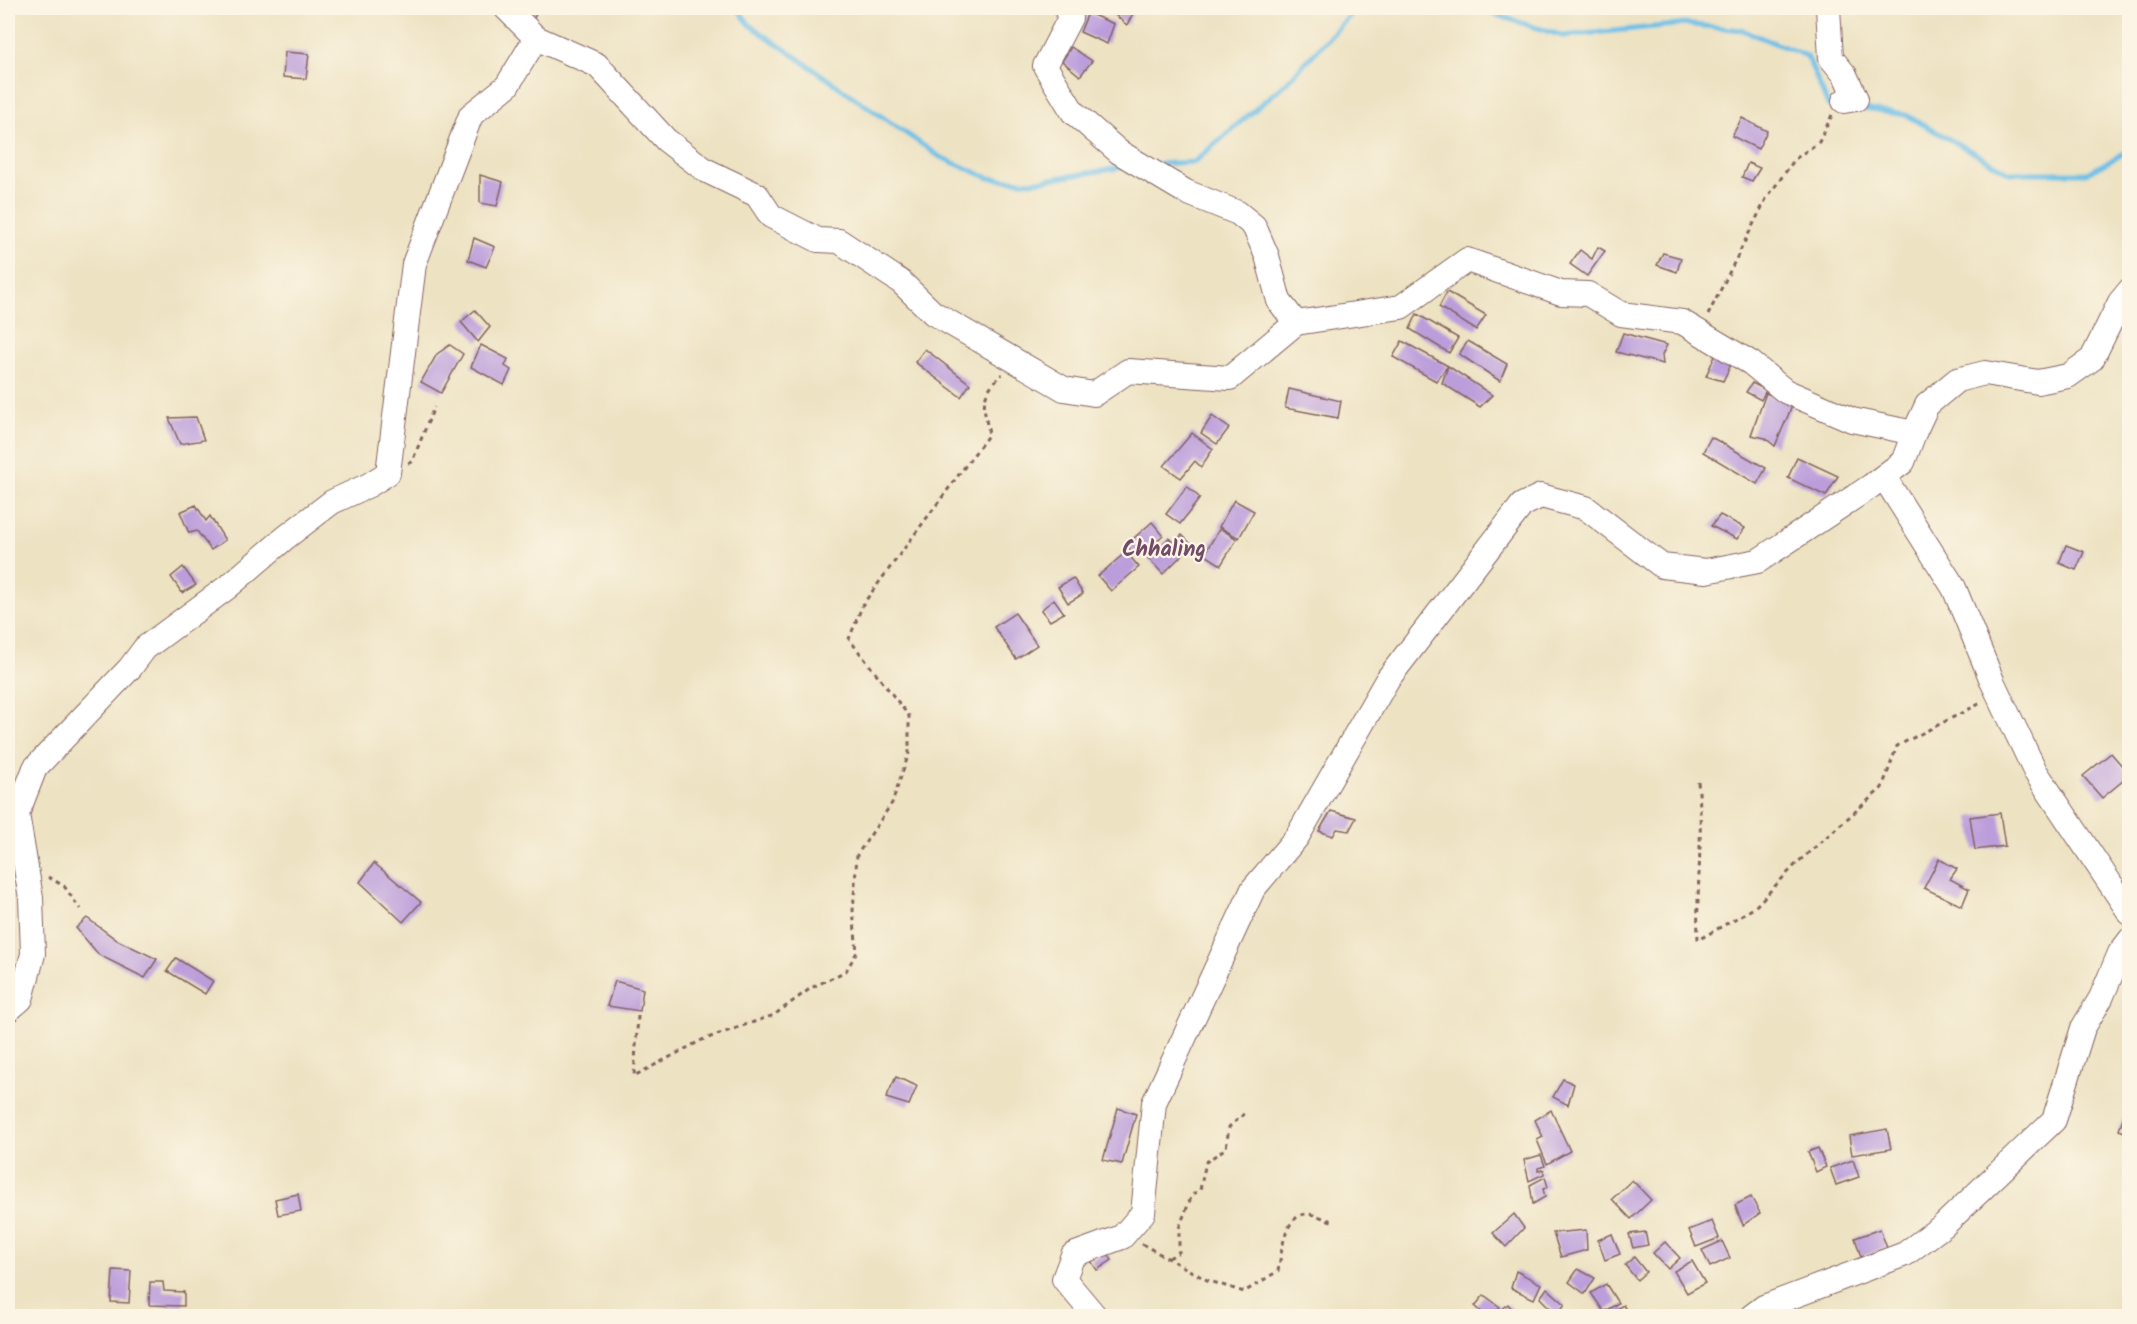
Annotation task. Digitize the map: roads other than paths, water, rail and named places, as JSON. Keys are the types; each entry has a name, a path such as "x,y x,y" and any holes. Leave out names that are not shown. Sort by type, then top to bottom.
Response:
{"street":[{"path":"506,8 536,38 597,65 666,140 705,170 757,195 771,216 818,240 839,241 901,282 933,313 1064,388 1094,394 1128,371 1230,378 1296,323 1401,307 1467,260 1561,293 1588,294 1621,314 1682,322 1751,363 1785,391 1852,420 1914,433"},
{"path":"1066,8 1070,18 1045,66 1073,112 1119,152 1152,174 1186,192 1238,213 1254,226 1267,256 1279,301 1296,323"},
{"path":"1828,8 1831,58 1845,75 1856,99 1838,108"},
{"path":"8,1010 21,999 33,954 31,898 17,814 34,768 130,668 145,648 230,586 285,538 332,502 388,473 414,264 471,115 507,86 536,38"},
{"path":"1095,1317 1064,1279 1073,1255 1122,1238 1143,1213 1154,1103 1252,889 1297,837 1387,680 1522,505 1542,496 1586,508 1662,566 1706,571 1758,561 1903,462 1927,405 1957,380 1985,372 2038,382 2068,376 2092,359 2120,302 2130,290"},
{"path":"1884,477 1954,588 1997,692 2035,771 2130,913"},
{"path":"1752,1317 1764,1307 1905,1254 1944,1225 2054,1120 2083,1028 2101,998 2120,953 2130,940"}],"waterway":[{"path":"737,8 750,25 940,157 989,178 1031,182 1126,167"},
{"path":"1156,164 1194,162 1287,82 1357,8"},
{"path":"1474,8 1563,36 1684,24 1742,30 1807,56 1828,105 1838,106"},
{"path":"1856,108 1906,115 2010,173 2087,173 2130,150"}],"district":[{"name":"Chhaling","path":"1164,548"}]}
